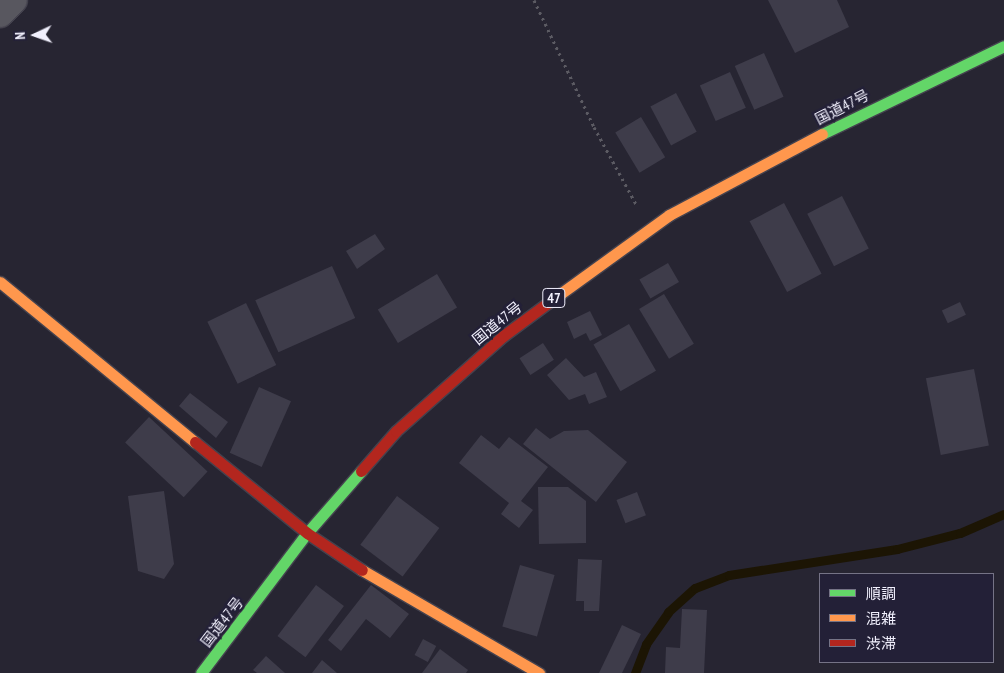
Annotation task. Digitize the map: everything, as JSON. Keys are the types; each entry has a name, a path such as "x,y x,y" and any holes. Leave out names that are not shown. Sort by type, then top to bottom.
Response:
{"main road":[{"name":"国道47号","path":"201,673 307,533 396,431 502,336 668,215 848,120 1004,46"},
{"path":"1,284 307,533 363,571 539,673"}],"street":[{"path":"0,13 13,0"}],"path":[{"path":"534,0 594,127 650,229"}],"building":[{"path":"768,0 837,0 849,27 795,53"},
{"path":"764,53 784,97 754,110 735,66"},
{"path":"730,72 746,108 716,121 700,85"},
{"path":"676,93 697,132 671,145 650,107"},
{"path":"641,117 665,157 639,173 615,132"},
{"path":"842,196 869,249 834,266 807,214"},
{"path":"784,203 822,274 787,292 750,221"},
{"path":"375,234 385,249 357,269 346,251"},
{"path":"668,263 679,282 650,299 639,280"},
{"path":"332,266 355,318 278,352 255,300"},
{"path":"437,274 457,307 398,343 378,310"},
{"path":"664,294 694,344 669,359 639,309"},
{"path":"960,302 966,315 948,323 942,310"},
{"path":"246,303 276,365 238,384 207,322"},
{"path":"590,311 602,335 590,341 586,333 574,339 567,322"},
{"path":"629,324 656,371 620,391 593,344"},
{"path":"543,343 554,360 530,375 520,358"},
{"path":"566,358 584,377 596,372 607,397 589,404 585,394 569,400 547,375"},
{"path":"974,369 989,446 941,455 926,378"},
{"path":"259,387 291,401 262,467 230,453"},
{"path":"190,393 228,422 216,438 179,406"},
{"path":"149,417 208,472 184,497 125,443"},
{"path":"536,428 550,439 564,431 588,430 627,462 596,502 523,444"},
{"path":"481,435 499,449 509,437 548,467 521,501 533,510 519,528 501,514 509,503 459,463"},
{"path":"538,487 568,487 586,501 586,543 539,544"},
{"path":"164,491 174,564 164,579 138,571 128,496"},
{"path":"637,492 646,515 625,523 616,500"},
{"path":"397,496 439,528 403,577 360,545"},
{"path":"578,559 602,560 599,611 584,611 584,601 576,601"},
{"path":"520,565 555,575 537,636 502,627"},
{"path":"316,585 344,606 305,657 277,636"},
{"path":"371,585 409,614 390,638 366,619 341,651 328,640"},
{"path":"682,609 707,610 704,673 665,673 666,647 680,648"},
{"path":"622,625 641,634 622,673 599,673"},
{"path":"423,639 436,646 428,662 415,655"},
{"path":"440,649 468,670 466,673 422,673"},
{"path":"266,656 285,673 257,673 253,670"},
{"path":"322,660 337,673 312,673"}],"waterway":[{"path":"635,673 646,644 668,612 695,588 729,575 897,549 960,533 1004,514"}],"traffic: fast":[{"path":"822,134 1004,46"},
{"path":"201,673 307,533 361,471"}],"traffic: slow":[{"path":"549,302 669,215 822,134"},
{"path":"0,282 195,442"},
{"path":"362,570 539,673"}],"traffic: jam":[{"path":"361,471 396,431 503,336 549,302"},
{"path":"195,442 307,533 362,570"}]}
